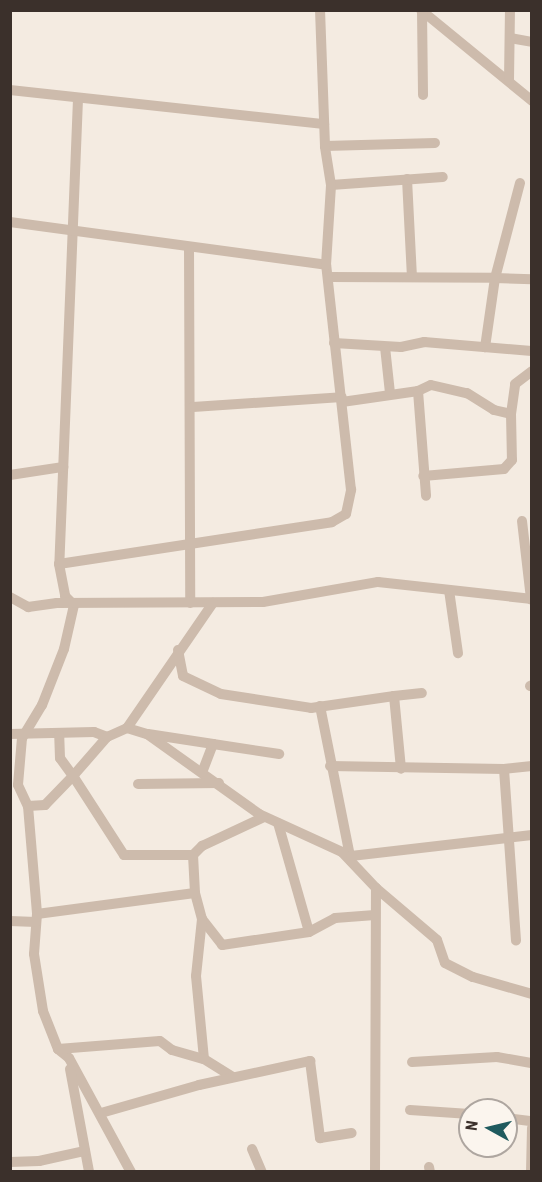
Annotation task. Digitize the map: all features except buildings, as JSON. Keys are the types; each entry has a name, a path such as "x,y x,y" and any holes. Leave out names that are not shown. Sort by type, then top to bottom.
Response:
{"street":[{"path":"59,564 332,522 346,514 351,490 334,343 330,277 326,265 331,184 325,146 320,10"},
{"path":"509,80 510,10"},
{"path":"422,11 509,80 531,101"},
{"path":"422,11 423,95"},
{"path":"510,38 531,42"},
{"path":"10,90 324,124"},
{"path":"74,605 65,596 59,564 78,99"},
{"path":"325,146 435,143"},
{"path":"331,184 443,177"},
{"path":"407,179 412,277"},
{"path":"485,347 495,278 520,183"},
{"path":"10,222 326,265"},
{"path":"189,247 193,407 190,603"},
{"path":"330,277 531,279"},
{"path":"334,343 385,346 424,342 531,351"},
{"path":"385,346 390,393"},
{"path":"423,476 504,469 512,460 511,414 515,384 531,371"},
{"path":"193,407 342,400 418,391 431,385 467,393 494,410 511,414"},
{"path":"418,391 426,496"},
{"path":"10,476 63,467"},
{"path":"10,597 28,607 263,602 378,582 531,599 522,521"},
{"path":"449,590 458,653"},
{"path":"28,806 45,805 107,737 127,728 178,650 213,603"},
{"path":"74,605 64,649 42,705 25,731 18,785 28,806 37,918 37,989 58,1049 69,1058 85,1093 101,1113 131,1172"},
{"path":"178,650 183,676 199,687 261,702 320,706 422,693"},
{"path":"394,696 401,769"},
{"path":"320,706 330,766 351,859"},
{"path":"127,728 147,734 279,754"},
{"path":"10,734 25,731 59,735 94,732 107,737"},
{"path":"147,734 264,817 342,852 376,888 437,940 445,963 474,976 531,994"},
{"path":"59,735 60,758 124,855 193,855 202,846 264,817"},
{"path":"202,771 213,744"},
{"path":"330,766 401,769 504,769 531,766"},
{"path":"504,769 511,837 516,941"},
{"path":"138,784 219,783"},
{"path":"278,823 309,932"},
{"path":"351,859 531,835"},
{"path":"193,855 195,892 202,919 196,976 204,1059"},
{"path":"375,1172 376,888"},
{"path":"10,921 195,892"},
{"path":"202,919 222,945 309,932 335,918 375,915"},
{"path":"58,1049 160,1041 172,1050 204,1059 233,1077"},
{"path":"412,1062 497,1057 531,1063"},
{"path":"69,1058 89,1172"},
{"path":"101,1113 233,1077 310,1061 320,1138 352,1133"},
{"path":"410,1110 458,1113"},
{"path":"531,1128 531,1172"},
{"path":"252,1149 262,1172"},
{"path":"10,1162 39,1161 85,1151"}]}
